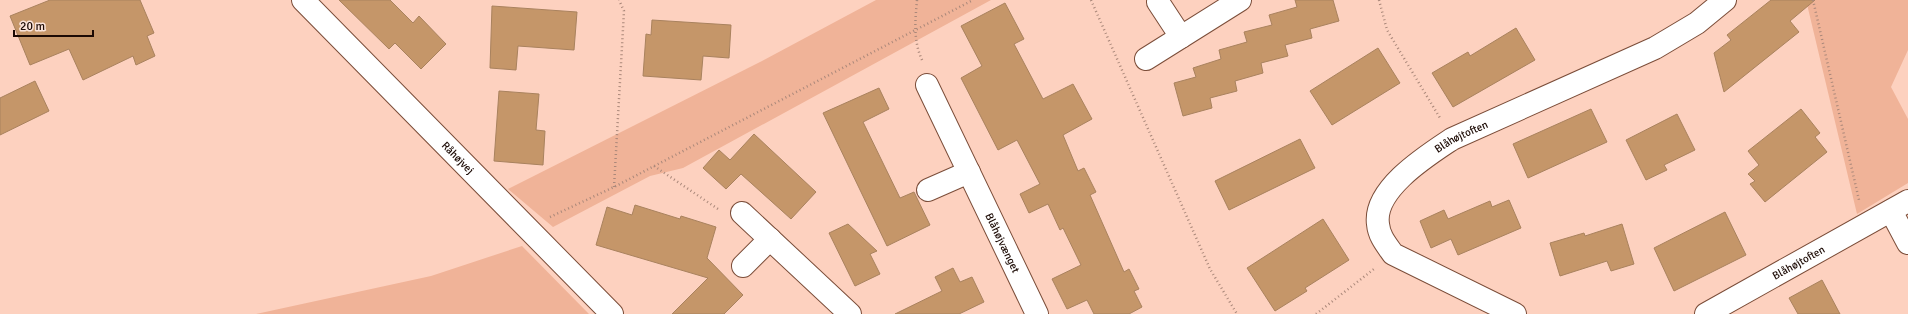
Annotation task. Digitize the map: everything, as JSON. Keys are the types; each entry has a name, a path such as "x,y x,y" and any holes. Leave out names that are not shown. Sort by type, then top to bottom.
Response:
{"street":[{"name":"Råhøjvej","path":"303,0 612,314"},
{"path":"1146,59 1240,0"},
{"name":"Blåhøjtoften","path":"1515,314 1393,254 1382,238 1377,223 1381,202 1401,177 1427,156 1452,139 1656,48 1697,23 1726,0"},
{"path":"1158,2 1180,37"},
{"name":"Blåhøjvænget","path":"927,85 1037,314"},
{"path":"928,190 969,172"},
{"name":"Blåhøjtoften","path":"1706,314 1899,206 1908,243"},
{"path":"742,213 850,314"},
{"path":"743,266 770,239"}],"path":[{"path":"614,187 624,11 619,0"},
{"path":"917,0 915,31 916,49 932,82 927,85"},
{"path":"528,228 614,187 973,0"},
{"path":"1091,0 1210,269 1237,314"},
{"path":"1379,0 1387,30 1452,139"},
{"path":"1813,0 1865,225"},
{"path":"653,166 731,217 742,213"},
{"path":"1316,314 1393,254"}],"shaded area":[{"path":"876,0 991,0 683,168 650,176 553,227 508,189 762,61"},
{"path":"1806,0 1908,0 1908,50 1891,87 1908,119 1908,183 1857,214"},
{"path":"522,246 589,314 256,314 431,276"}],"building":[{"path":"50,0 140,0 154,33 147,36 155,56 136,65 133,56 83,80 69,49 30,65 10,16"},
{"path":"339,0 390,0 413,23 419,16 446,44 421,69 395,43 389,49"},
{"path":"1295,0 1333,0 1339,21 1310,29 1312,38 1285,45 1288,56 1261,63 1263,73 1235,81 1237,91 1210,98 1212,108 1183,116 1174,83 1196,77 1193,68 1221,59 1219,50 1247,42 1244,32 1272,25 1269,15 1297,7"},
{"path":"1771,0 1815,0 1790,21 1799,32 1724,92 1714,53 1731,40 1727,35"},
{"path":"1005,3 1024,39 1014,44 1043,99 1073,84 1092,119 1063,135 1078,171 1084,168 1096,192 1090,195 1124,272 1129,269 1139,289 1134,291 1142,307 1129,314 1094,314 1087,300 1067,309 1052,279 1081,265 1063,228 1060,230 1048,204 1029,213 1020,194 1040,184 1017,140 998,150 961,78 982,66 961,26"},
{"path":"492,6 577,12 574,50 518,46 516,70 490,68"},
{"path":"652,20 731,25 729,58 703,56 701,80 643,76 646,34 651,35"},
{"path":"1516,28 1535,60 1453,107 1432,73 1468,52 1470,56"},
{"path":"1378,48 1400,83 1332,125 1310,91"},
{"path":"35,81 49,111 0,135 0,98"},
{"path":"879,88 889,109 863,122 900,198 914,192 930,225 887,246 823,113"},
{"path":"499,91 539,94 536,130 545,131 543,165 494,161"},
{"path":"1591,109 1607,142 1528,178 1513,144"},
{"path":"1801,109 1820,133 1815,137 1827,152 1765,202 1750,184 1755,181 1748,174 1759,165 1748,151"},
{"path":"1677,114 1695,150 1664,165 1667,170 1646,180 1626,140"},
{"path":"754,134 816,192 791,219 741,174 726,189 703,168 719,150 730,160"},
{"path":"1300,139 1315,168 1229,210 1215,181"},
{"path":"1509,200 1521,228 1458,255 1451,239 1431,248 1420,221 1444,210 1448,219 1490,201 1492,207"},
{"path":"635,205 680,219 681,216 716,227 707,258 743,295 724,314 672,314 708,278 596,245 607,207 632,215"},
{"path":"1725,212 1746,255 1674,291 1654,248"},
{"path":"1323,219 1349,260 1305,288 1307,291 1275,311 1247,268"},
{"path":"848,224 877,251 870,254 880,274 855,286 829,233"},
{"path":"1622,224 1634,264 1611,271 1607,261 1560,276 1550,243 1584,233 1585,236"},
{"path":"953,268 960,282 972,277 984,302 959,314 895,314 942,291 935,277"},
{"path":"1822,280 1840,314 1798,314 1789,298"}]}
